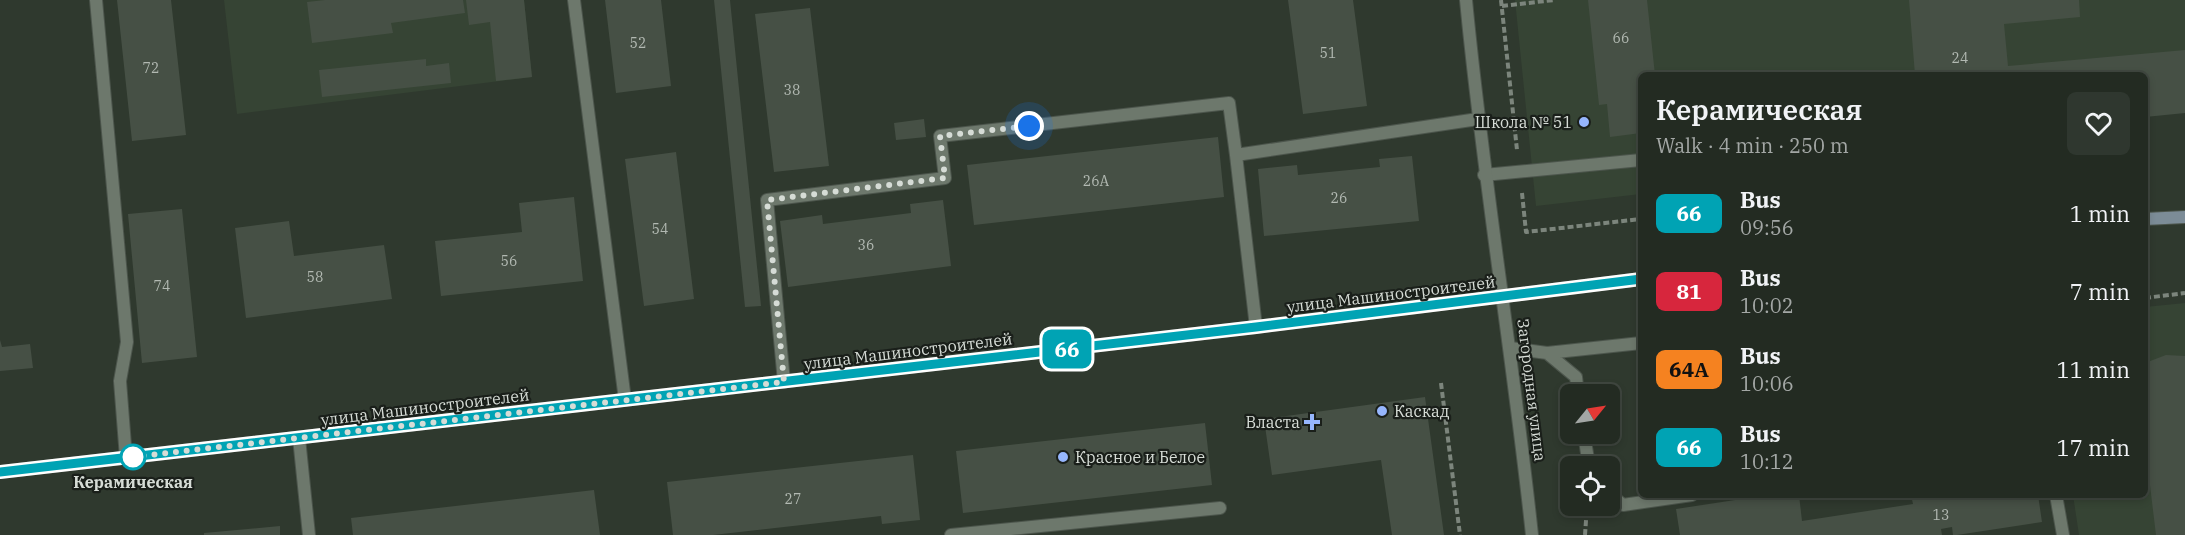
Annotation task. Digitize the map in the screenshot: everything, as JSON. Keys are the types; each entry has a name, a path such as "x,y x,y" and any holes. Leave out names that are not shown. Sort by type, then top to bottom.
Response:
{"street":[{"path":"96,0 127,342 120,381 126,458"},
{"path":"574,0 625,400"},
{"name":"Загородная улица","path":"1466,0 1484,175 1510,348 1532,535"},
{"path":"784,382 767,200 945,178 940,136 1229,103 1256,327"},
{"path":"1236,155 1478,119"},
{"path":"1484,175 1638,160"},
{"path":"2148,219 2185,217"},
{"name":"улица Машиностроителей","path":"0,472 1256,327 1638,279"},
{"path":"1510,348 1547,352 1638,343"},
{"path":"1547,352 1576,377 1577,384"},
{"path":"299,438 309,535"},
{"path":"1620,502 1623,504 1669,498"},
{"path":"2057,498 2063,535"},
{"path":"951,535 1220,508"}],"path":[{"path":"1501,0 1526,232 1638,219"},
{"path":"1502,6 1554,0"},
{"path":"2148,298 2185,293"},
{"path":"1441,382 1460,535"},
{"path":"1585,535 1586,516"}],"shaded area":[{"path":"224,0 524,0 532,77 237,114"},
{"name":"Школа № 51","path":"1515,0 2185,0 2185,113 2148,78 2148,72 1638,72 1638,194 1536,206"},
{"path":"2185,303 2185,535 2079,535 2073,498 2148,498 2148,307"}],"building":[{"path":"117,0 171,0 186,135 132,141"},
{"path":"463,0 465,13 391,23 393,33 312,43 307,2"},
{"path":"466,0 524,0 532,77 496,81 490,22 469,25"},
{"path":"605,0 661,0 671,86 616,93"},
{"path":"714,0 730,0 761,306 745,307"},
{"path":"1288,0 1353,0 1367,106 1303,114"},
{"path":"1588,0 1647,0 1655,72 1638,72 1638,133 1610,137 1607,104 1599,105"},
{"path":"1909,0 2079,0 2080,17 2004,24 2008,66 2185,50 2185,113 2148,117 2148,72 1915,72"},
{"path":"810,8 829,166 774,172 755,14"},
{"path":"426,59 426,66 449,63 451,83 322,97 319,70"},
{"path":"924,119 926,137 896,140 894,123"},
{"path":"1218,137 1224,197 974,225 967,165"},
{"path":"676,152 694,299 644,306 625,159"},
{"path":"1412,156 1419,221 1264,236 1258,169 1297,165 1298,175 1380,167 1379,159"},
{"path":"574,197 583,281 441,296 435,241 522,232 519,203"},
{"path":"943,200 951,266 788,287 780,221 822,215 823,224 911,213 910,204"},
{"path":"182,209 197,357 142,363 128,214"},
{"path":"289,221 294,256 384,245 392,299 246,318 235,228"},
{"path":"0,340 2,347 30,344 33,368 0,371"},
{"path":"2166,355 2185,356 2185,535 2156,535 2148,477 2148,362"},
{"path":"1425,397 1444,535 1392,535 1381,460 1272,475 1264,419"},
{"path":"1205,423 1212,485 963,513 956,451"},
{"path":"913,455 920,520 882,524 881,516 713,535 673,535 667,482"},
{"path":"594,490 600,535 353,535 351,518"},
{"path":"1748,498 1799,498 1802,521 1913,504 1912,498 2038,498 2042,522 1957,535 1953,535 1952,527 1941,529 1942,535 1680,535 1676,509"},
{"path":"280,526 280,535 204,535 204,533"}],"bus line":[{"name":"66","path":"0,472 1256,327 1638,279"}],"place":[{"name":"Школа № 51","path":"1584,122"},
{"name":"Каскад","path":"1382,411"},
{"name":"Власта","path":"1312,422"},
{"name":"Керамическая","path":"133,457"},
{"name":"Красное и Белое","path":"1063,457"}],"route":[{"path":"133,457 784,382 767,200 945,178 940,136 1029,126"}]}
